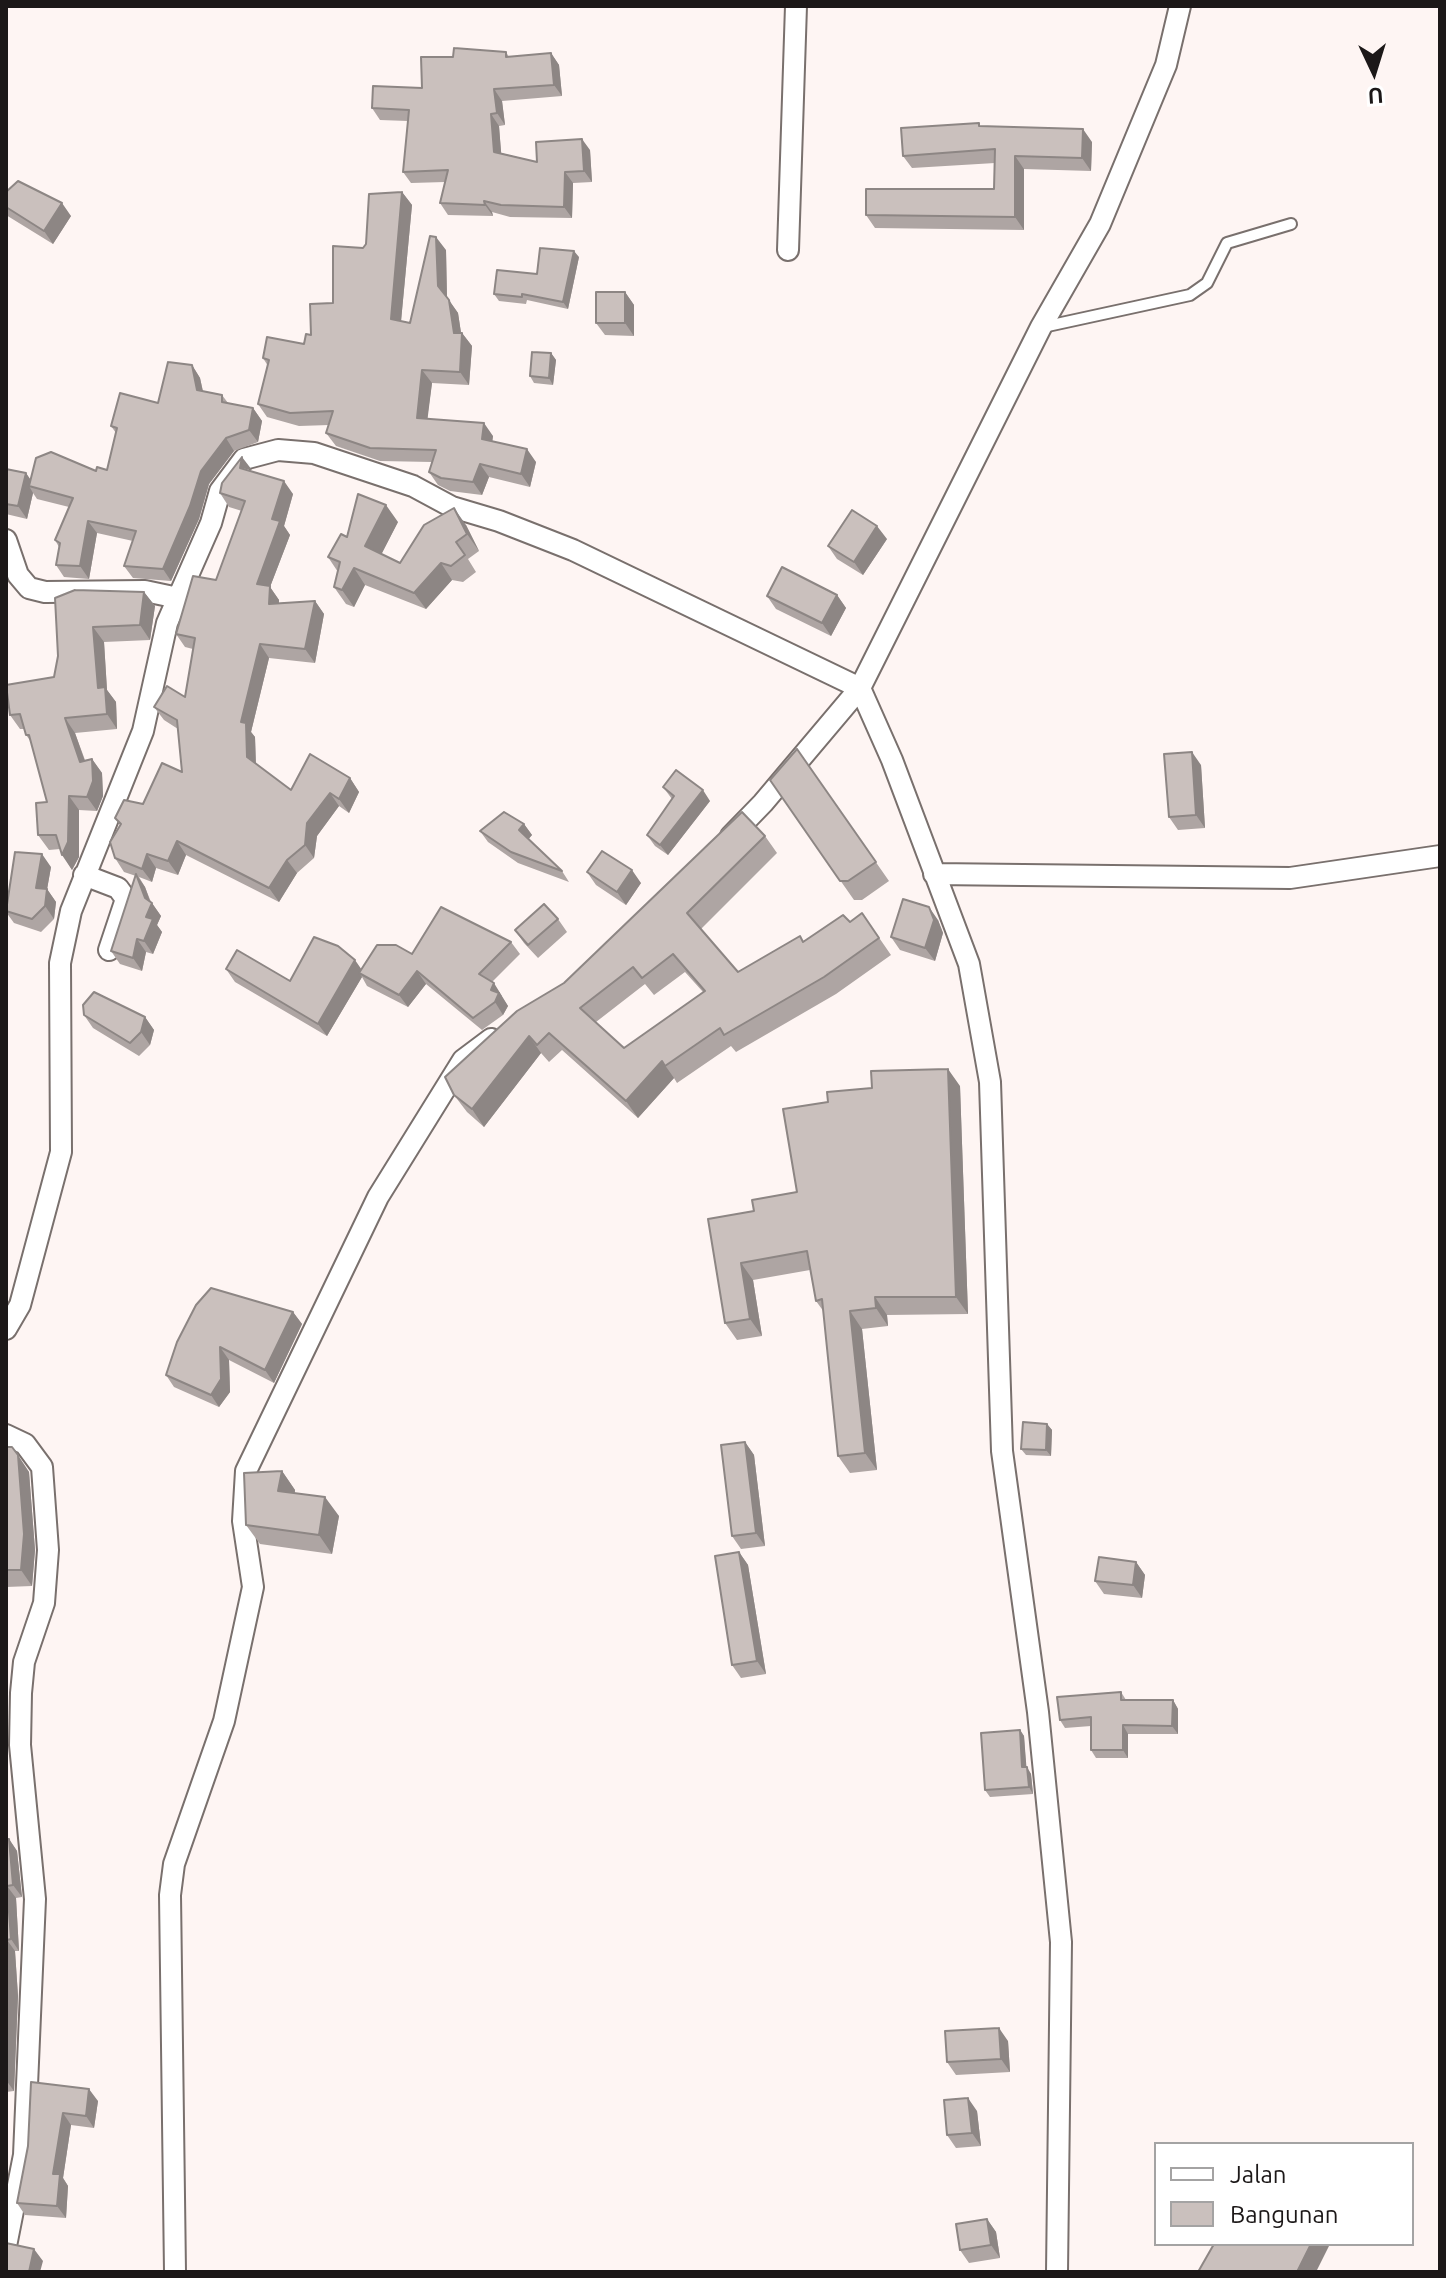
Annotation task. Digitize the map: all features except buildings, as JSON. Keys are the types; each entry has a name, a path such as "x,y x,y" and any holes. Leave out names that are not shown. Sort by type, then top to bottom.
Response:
{"street":[{"path":"788,250 796,6"},
{"path":"713,853 763,803 860,688 1041,327 1100,224 1166,65 1180,6"},
{"path":"6,1329 20,1305 61,1152 60,963 71,911 143,731 167,623 211,523 220,491 233,469 244,459 265,452 294,450 314,453 401,482 452,507 499,521 573,550 860,688 892,760 969,964 990,1082 1002,1451 1038,1712 1061,1942 1057,2272"},
{"path":"6,540 18,575 29,588 45,592 145,591 178,598"},
{"path":"934,874 1290,878 1440,856"},
{"path":"84,875 118,888 126,899 109,950"},
{"path":"175,2272 169,1903 174,1864 224,1721 253,1587 243,1521 246,1471 378,1197 463,1060 507,1028"},
{"path":"6,1435 25,1444 42,1467 48,1539 44,1603 24,1662 21,1693 20,1745 35,1899 24,2155 6,2246"}],"lane":[{"path":"1041,327 1190,295 1207,283 1227,243 1291,224"}]}
